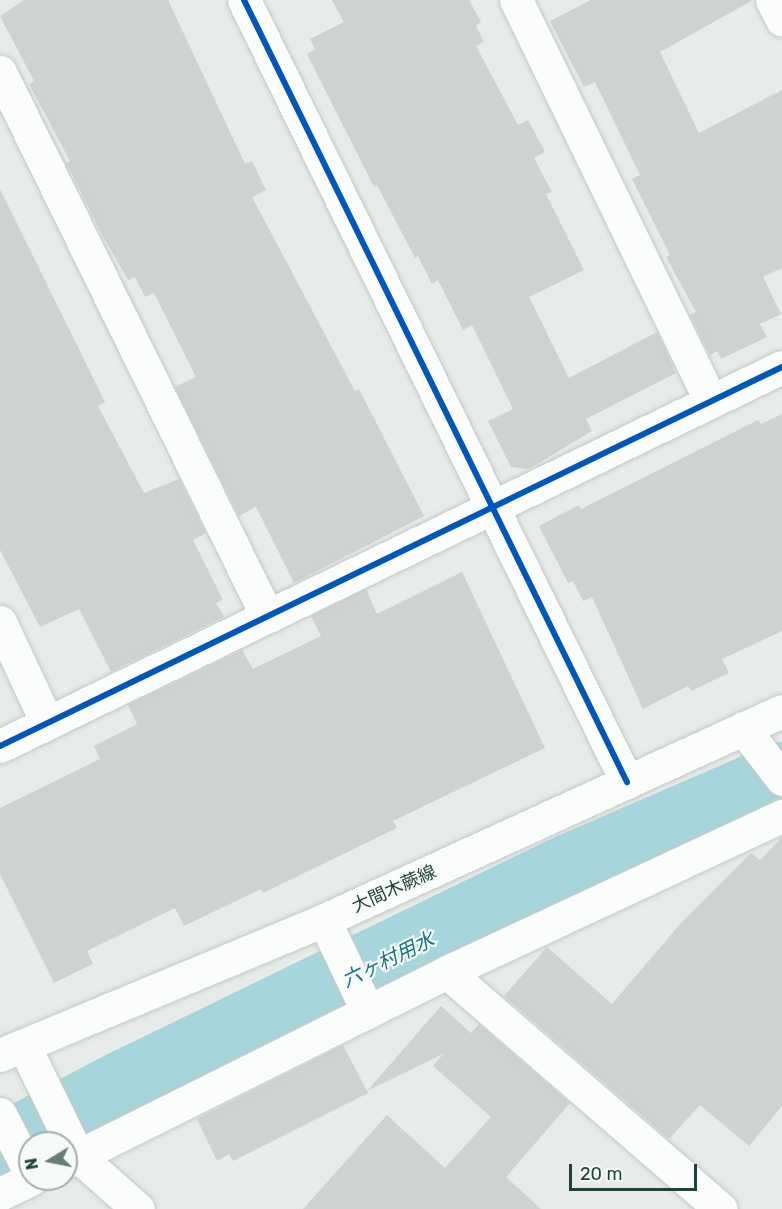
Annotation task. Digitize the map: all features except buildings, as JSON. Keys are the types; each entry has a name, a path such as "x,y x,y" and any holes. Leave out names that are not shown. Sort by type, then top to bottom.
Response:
{"street":[{"path":"244,0 627,782"},
{"path":"516,0 711,401"},
{"path":"772,0 782,20"},
{"path":"0,72 267,616"},
{"path":"0,746 782,367"},
{"path":"0,622 47,723"},
{"name":"大間木蕨線","path":"12,1050 324,920 782,711"},
{"path":"743,729 782,779"},
{"path":"78,1156 447,972 782,816"},
{"path":"324,920 368,1011"},
{"path":"447,972 721,1209"},
{"path":"12,1050 57,1131"},
{"path":"0,1114 18,1149"},
{"path":"78,1164 138,1209"},
{"path":"0,1194 18,1185"}],"waterway":[{"name":"六ヶ村用水","path":"0,1153 127,1087 572,871 782,780"}],"cycle path":[{"path":"244,0 627,782"},
{"path":"0,746 782,367"}]}
